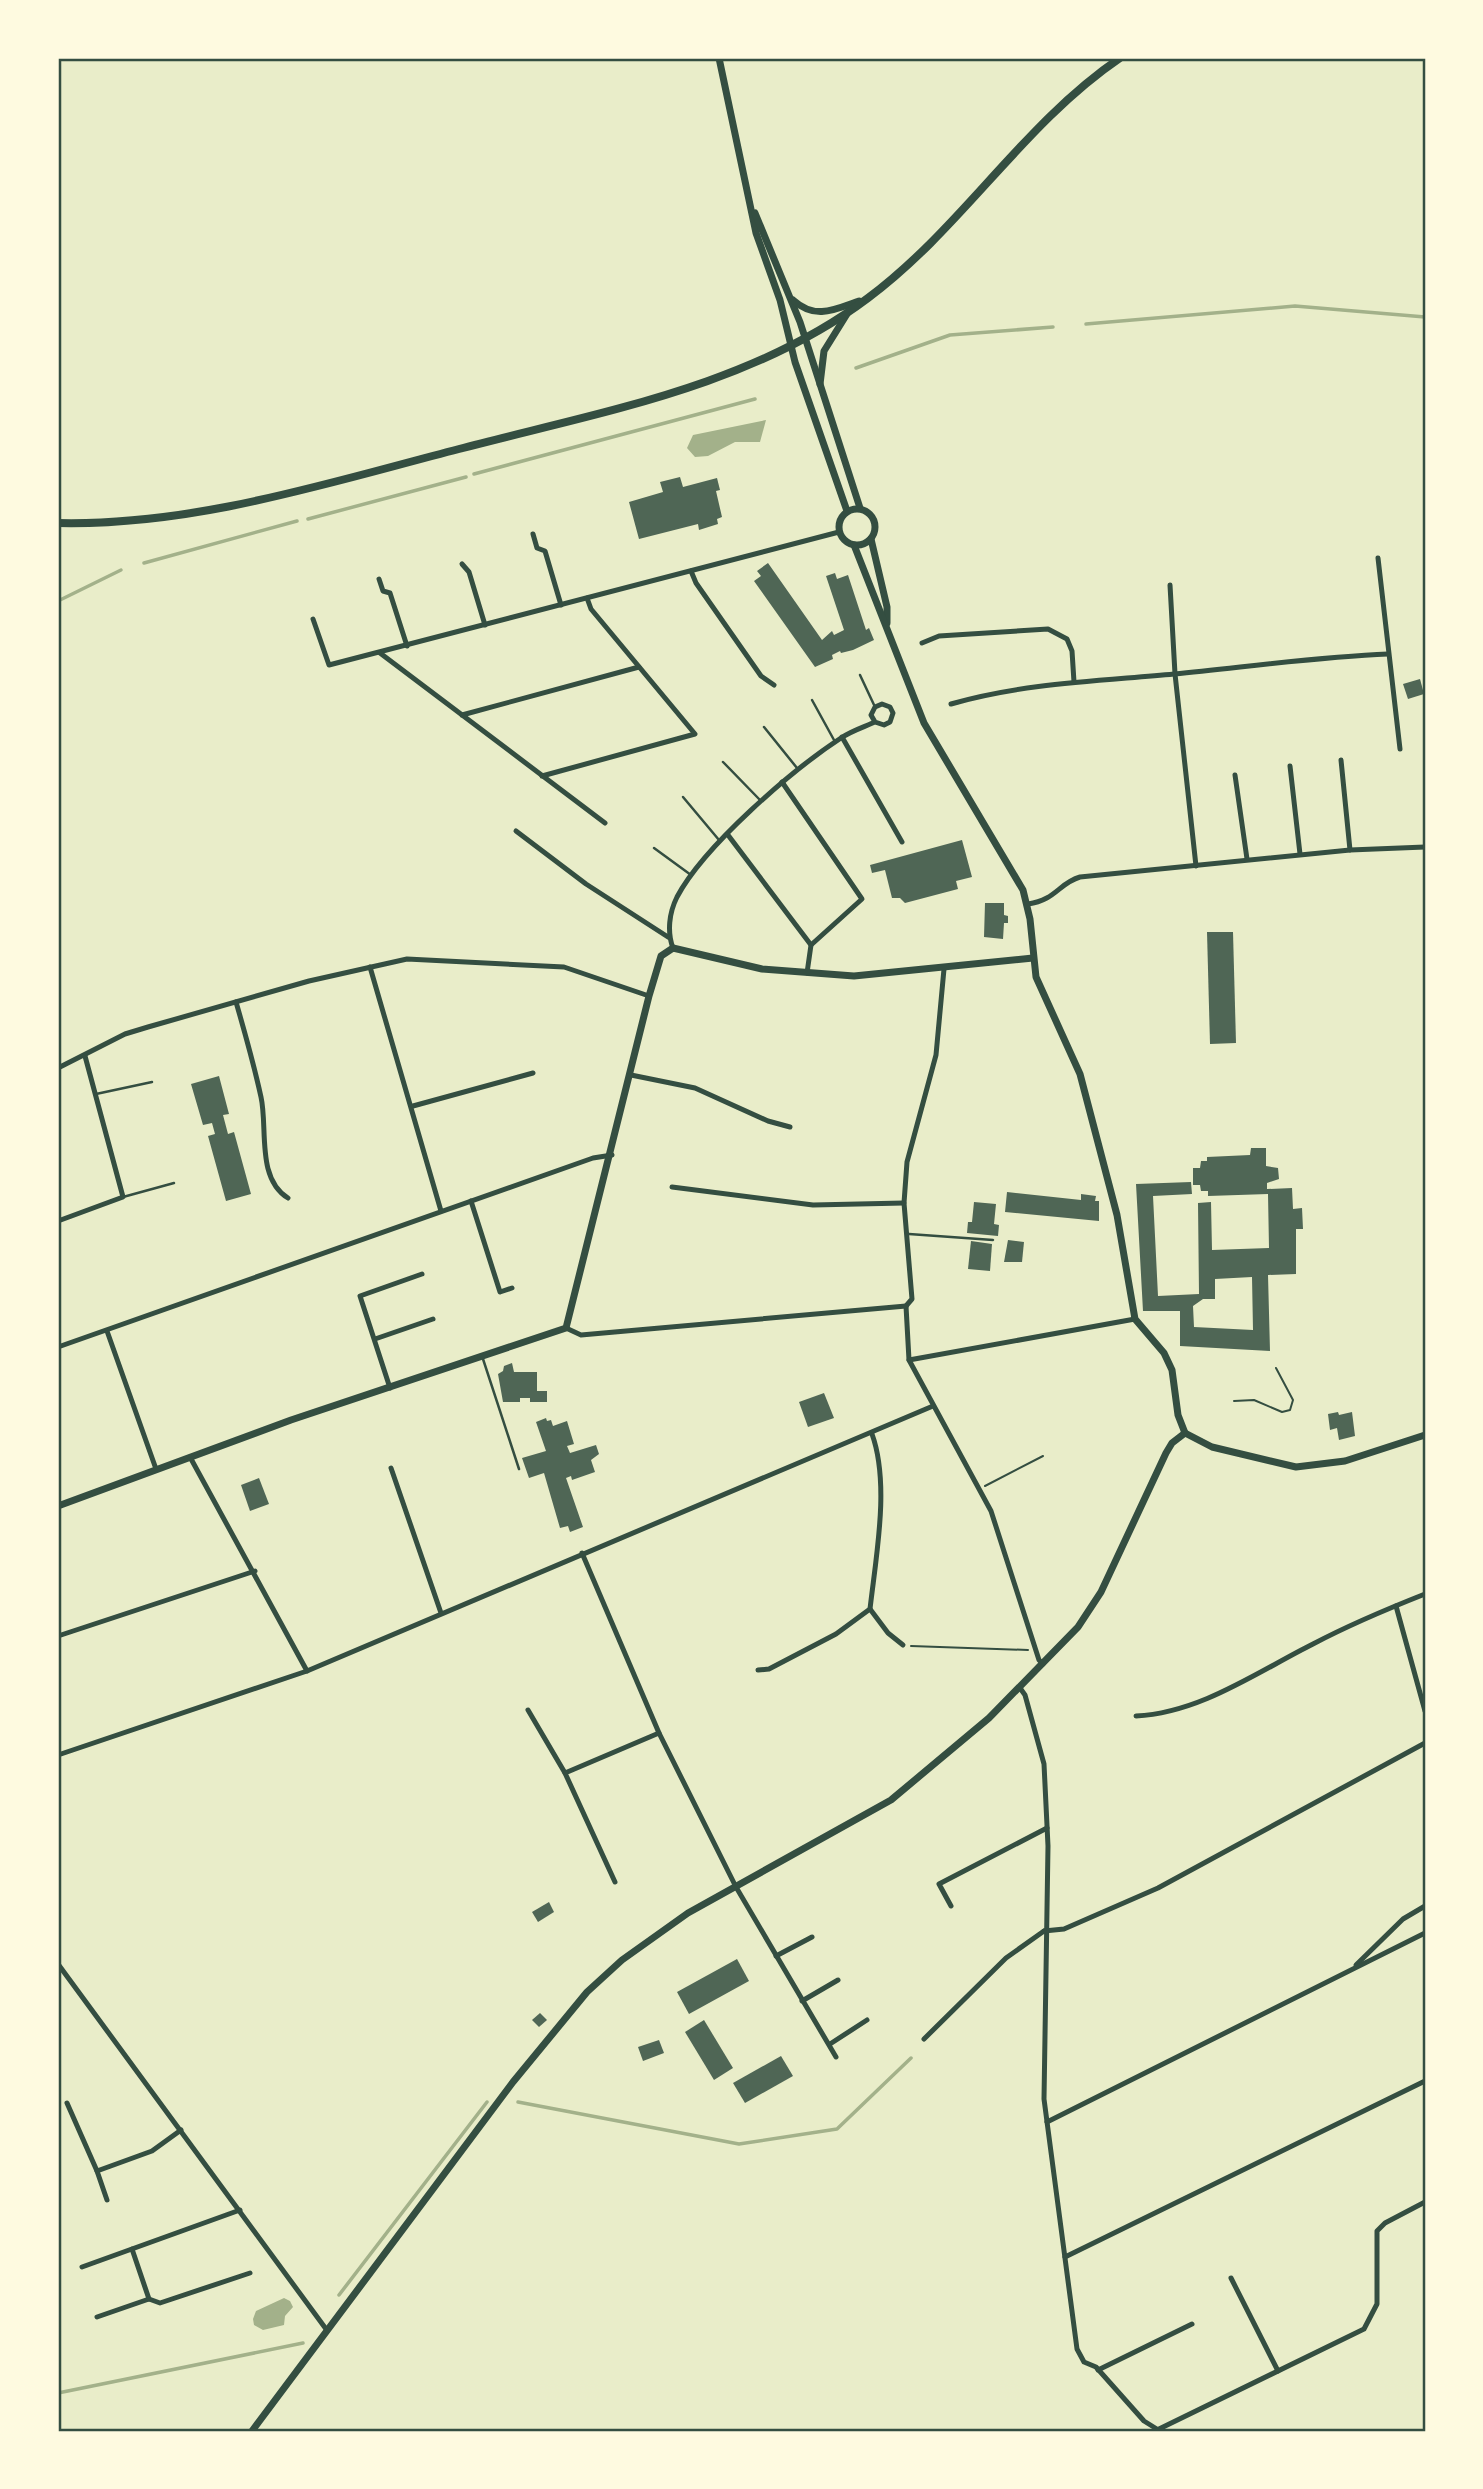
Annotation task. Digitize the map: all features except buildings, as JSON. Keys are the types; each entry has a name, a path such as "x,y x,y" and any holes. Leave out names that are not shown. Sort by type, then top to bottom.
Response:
{"main road":[{"path":"58,523 162,518 275,497 671,393 727,375 804,340 870,297 944,232 1038,127 1120,58"}],"street":[{"path":"719,58 750,203 791,346 846,511"},
{"path":"750,203 765,231 791,298 860,508 870,514 875,523 871,539 887,607 887,624"},
{"path":"791,298 809,311 827,313 870,297"},
{"path":"820,388 824,351 847,314"},
{"path":"860,508 846,511 839,523 839,532 845,540 854,545 924,723 952,774 1020,881 1028,904 1032,958 1040,988 1080,1074 1117,1215 1135,1319 1164,1353 1172,1370 1178,1415 1185,1433 1198,1443 1296,1467 1345,1461 1425,1436"},
{"path":"313,618 328,665 839,532"},
{"path":"533,534 537,548 545,551 561,605"},
{"path":"854,545 871,539"},
{"path":"1378,558 1400,749"},
{"path":"462,564 469,572 485,625"},
{"path":"691,570 696,583 761,676 774,685"},
{"path":"379,579 383,591 390,593 407,646"},
{"path":"1170,586 1175,674 1196,866"},
{"path":"542,776 695,734 591,609 587,598"},
{"path":"922,643 939,636 1048,629 1067,639 1072,650 1074,682"},
{"path":"380,653 605,823"},
{"path":"951,704 988,694 1074,682 1295,660 1388,654"},
{"path":"462,715 639,667"},
{"path":"668,937 677,898 720,842 782,782 842,737 875,722 887,724 893,713 887,705 874,707 871,715 875,722"},
{"path":"842,737 902,842"},
{"path":"1341,760 1350,850"},
{"path":"1290,766 1300,855"},
{"path":"1235,775 1247,859"},
{"path":"782,782 862,899 810,945 807,973"},
{"path":"516,831 586,884 668,937 673,948"},
{"path":"728,835 810,945"},
{"path":"1028,904 1055,896 1067,883 1080,877 1350,850 1425,847"},
{"path":"566,1328 661,956 673,948 762,969 854,976 1032,958"},
{"path":"58,1068 143,1029 236,1002 407,959 522,963 585,972 649,996"},
{"path":"370,967 413,1106 441,1211"},
{"path":"944,969 936,1055 907,1162 904,1203 912,1299 906,1306 909,1360 991,1511 1036,1650 1043,1664"},
{"path":"236,1002 265,1118 263,1146 276,1189 288,1198"},
{"path":"58,1221 84,1214 123,1197 85,1056"},
{"path":"413,1106 533,1073"},
{"path":"631,1075 695,1088 768,1121 790,1127"},
{"path":"58,1348 441,1211 593,1158 611,1155"},
{"path":"672,1187 813,1205 904,1203"},
{"path":"471,1201 500,1292 512,1288"},
{"path":"390,1388 360,1296 422,1274"},
{"path":"58,1506 190,1457 566,1328 581,1335 906,1306"},
{"path":"375,1339 433,1319"},
{"path":"909,1360 1135,1319"},
{"path":"107,1331 156,1469"},
{"path":"58,1755 307,1671 933,1406"},
{"path":"252,2431 513,2082 587,1992 655,1935 891,1800 1020,1688 1078,1627 1101,1592 1166,1453 1172,1443 1185,1433"},
{"path":"872,1434 880,1457 877,1547 870,1609 888,1633 903,1645"},
{"path":"190,1457 307,1671"},
{"path":"391,1468 441,1612"},
{"path":"582,1553 659,1733 736,1887 836,2057"},
{"path":"58,1636 255,1572"},
{"path":"1136,1716 1197,1702 1222,1693 1315,1642 1425,1594"},
{"path":"1396,1606 1425,1710"},
{"path":"758,1670 769,1669 836,1634 870,1609"},
{"path":"1020,1688 1025,1695 1041,1747 1047,1828 1044,2099 1077,2349 1084,2362 1098,2370 1144,2421 1160,2430 1364,2329 1377,2304 1377,2231 1385,2223 1425,2202"},
{"path":"528,1710 565,1773 615,1882"},
{"path":"565,1773 659,1733"},
{"path":"924,2039 1006,1958 1044,1931 1064,1930 1158,1888 1425,1743"},
{"path":"951,1906 939,1884 1047,1828"},
{"path":"1354,1967 1403,1919 1425,1906"},
{"path":"1047,2122 1425,1933"},
{"path":"776,1956 812,1937"},
{"path":"58,1964 327,2329"},
{"path":"802,2001 838,1980"},
{"path":"830,2043 867,2020"},
{"path":"1065,2257 1425,2081"},
{"path":"67,2104 107,2200"},
{"path":"97,2171 152,2151 181,2130"},
{"path":"82,2267 240,2210"},
{"path":"131,2249 149,2299"},
{"path":"97,2317 149,2299 160,2304 250,2273"},
{"path":"1231,2278 1278,2371"},
{"path":"1098,2370 1192,2324"}],"lane":[{"path":"860,675 874,707"},
{"path":"812,700 835,742"},
{"path":"764,727 799,770"},
{"path":"723,762 762,802"},
{"path":"683,797 720,842"},
{"path":"654,848 692,876"},
{"path":"96,1094 152,1082"},
{"path":"123,1197 174,1183"},
{"path":"906,1234 992,1240"},
{"path":"482,1358 519,1469"}],"path":[{"path":"1234,1401 1254,1400 1282,1412 1290,1410 1293,1400 1276,1368"},
{"path":"980,1489 1043,1456"},
{"path":"903,1645 1036,1650"}],"shaded area":[{"path":"766,420 760,442 735,442 708,456 695,457 687,448 693,435"},
{"path":"284,2298 290,2301 293,2307 285,2316 284,2325 263,2330 254,2325 256,2311"}],"waterway":[{"path":"1086,324 1295,306 1425,317"},
{"path":"856,368 950,335 1053,327"},
{"path":"474,474 755,399"},
{"path":"308,519 466,477"},
{"path":"144,563 297,521"},
{"path":"58,601 121,570"},
{"path":"518,2102 739,2144 837,2129 911,2058"},
{"path":"339,2295 487,2102"},
{"path":"58,2393 303,2343"}]}
